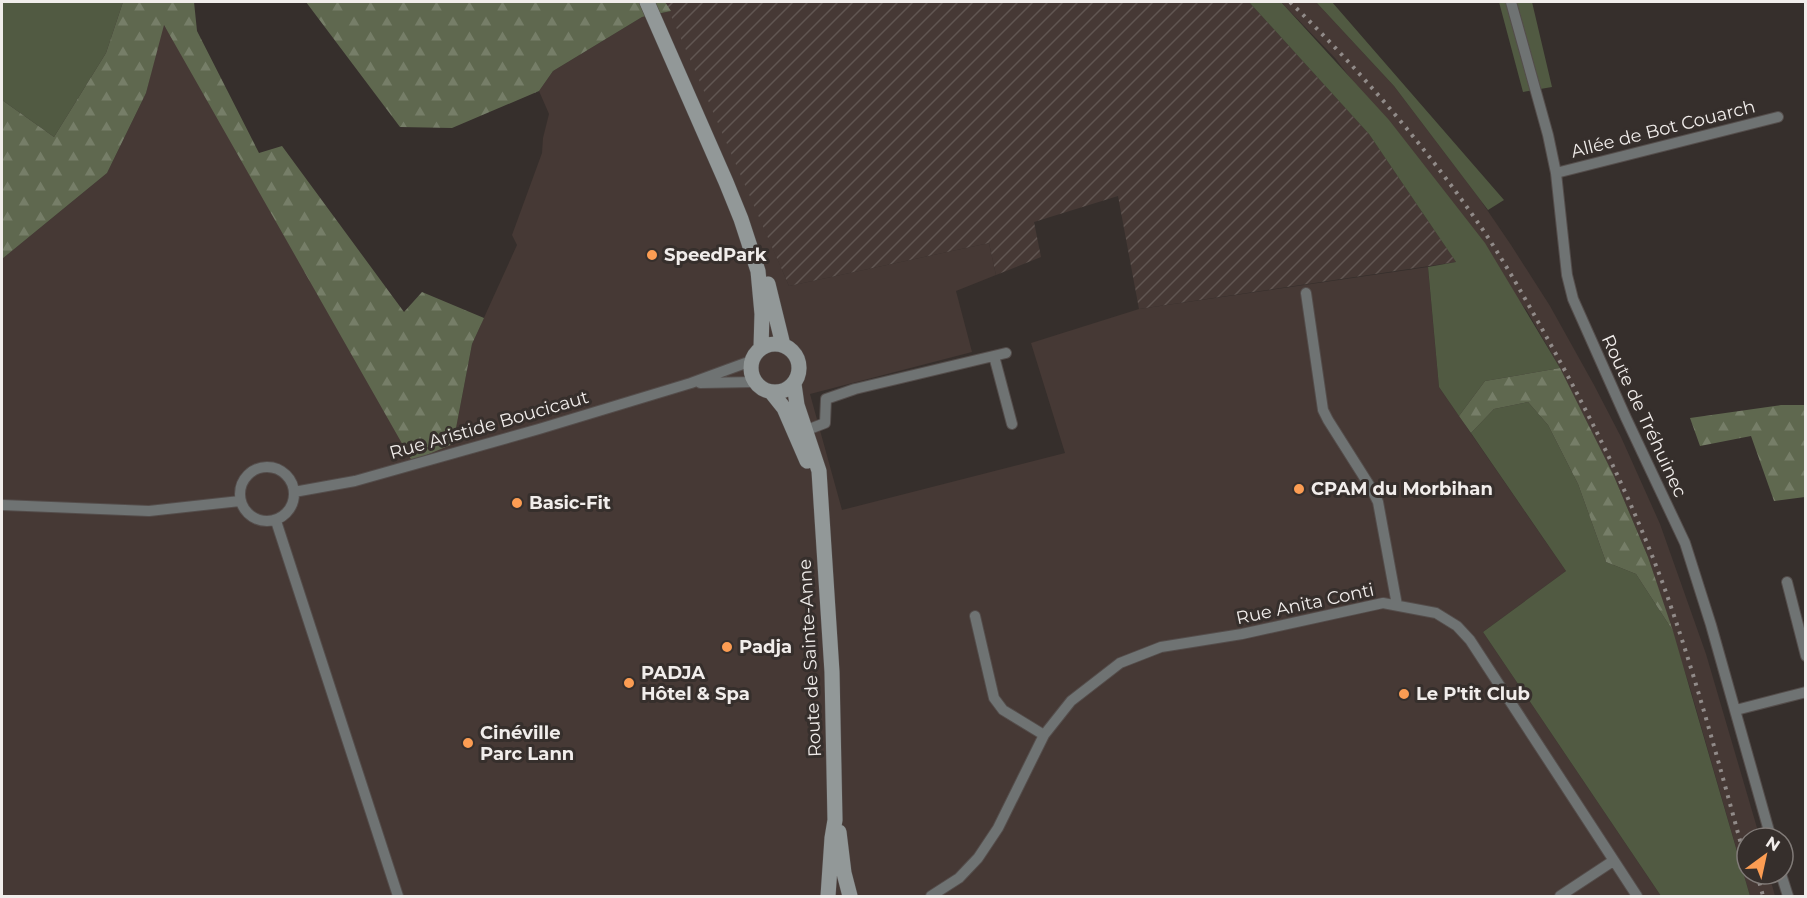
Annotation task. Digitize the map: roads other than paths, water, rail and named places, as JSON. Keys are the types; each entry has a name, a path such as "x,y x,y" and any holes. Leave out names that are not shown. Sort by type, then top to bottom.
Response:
{"main road":[{"path":"647,2 741,219 762,259 783,345"},
{"path":"741,219 758,271 762,314 761,348"},
{"path":"768,345 783,345 790,349 799,362 799,371 794,384 788,390 772,393 765,391 754,382 751,376 751,361 761,348 768,345"},
{"name":"Route de Sainte-Anne","path":"794,384 797,405 819,471 832,672 836,820 850,897"},
{"name":"Route de Sainte-Anne","path":"772,393 784,408 820,494"},
{"name":"Route de Sainte-Anne","path":"828,897 832,838 836,820"}],"street":[{"name":"Route de Tréhuinec","path":"1511,2 1548,135 1556,173 1567,275 1573,299 1685,543 1769,826"},
{"name":"Allée de Bot Couarch","path":"1556,173 1778,117"},
{"path":"1306,293 1323,410 1378,502 1397,605"},
{"path":"807,430 825,423 826,399 855,389 1006,353"},
{"path":"994,356 1012,424"},
{"name":"Rue Aristide Boucicaut","path":"294,492 355,481 691,383 751,361"},
{"name":"Rue Aristide Boucicaut","path":"691,383 754,382"},
{"path":"262,468 273,468 283,473 291,481 294,492 290,509 276,520 264,522 254,519 240,501 243,480 251,472 262,468"},
{"path":"2,505 149,511 240,501"},
{"path":"276,520 398,897"},
{"path":"1787,582 1806,656"},
{"name":"Rue Anita Conti","path":"931,897 959,878 987,845 998,828 1044,735 1071,701 1120,663 1161,647 1242,634 1383,603 1436,614 1457,626 1470,640 1637,897"},
{"path":"975,616 994,698 1003,710 1044,735"},
{"path":"1736,710 1806,692"},
{"path":"1560,897 1613,861"}],"railway":[{"path":"1290,2 1387,105 1453,188 1505,264 1567,374 1625,492 1663,584 1697,689 1736,826"},
{"path":"1760,886 1763,896"}],"place":[{"name":"SpeedPark","path":"652,255"},
{"name":"CPAM du Morbihan","path":"1299,489"},
{"name":"Basic-Fit","path":"517,503"},
{"name":"Padja","path":"727,647"},
{"name":"PADJA Hôtel & Spa","path":"629,683"},
{"name":"Le P'tit Club","path":"1404,694"},
{"name":"Cinéville Parc Lann","path":"468,743"}]}
